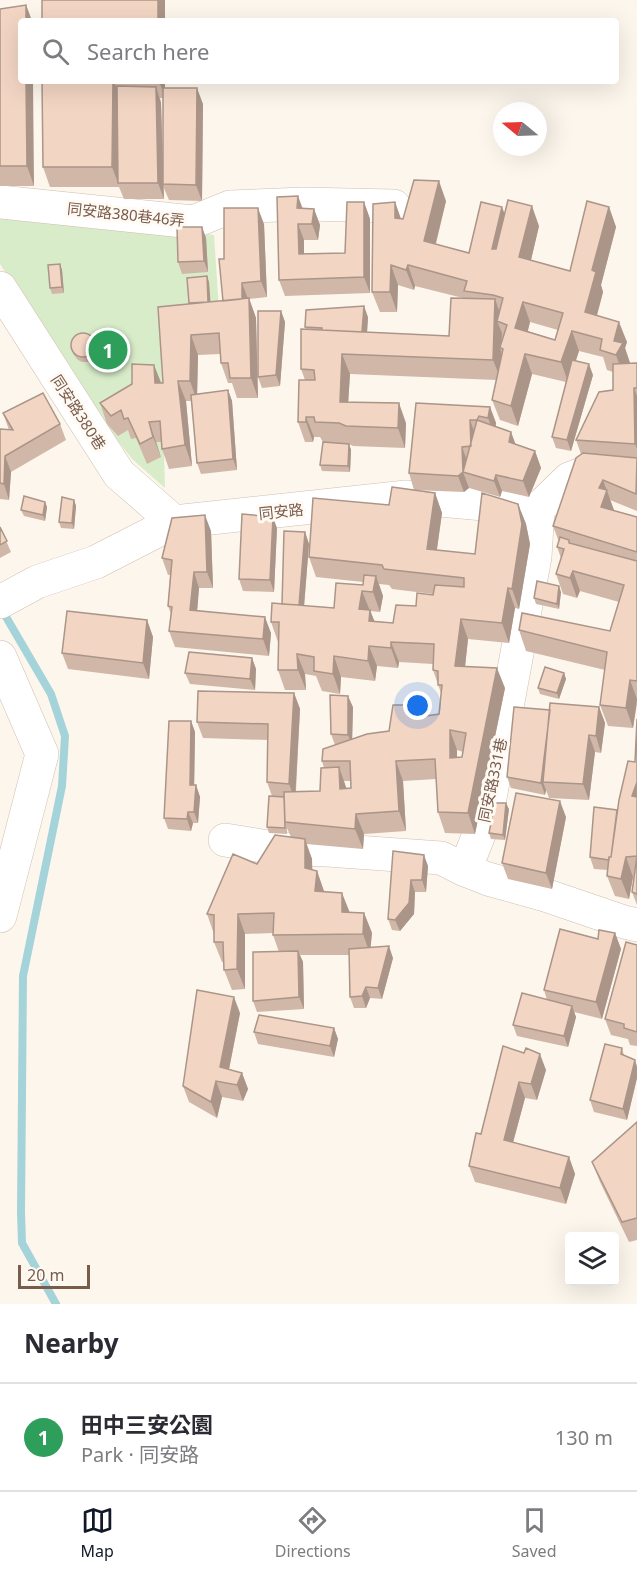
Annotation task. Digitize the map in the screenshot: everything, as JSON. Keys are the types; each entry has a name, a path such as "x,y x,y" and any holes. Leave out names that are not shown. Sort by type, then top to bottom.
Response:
{"street":[{"name":"同安路380巷46弄","path":"0,202 194,222 230,207 303,204 394,206"},
{"name":"同安路380巷","path":"0,288 119,474 174,522"},
{"path":"538,509 569,479 606,465 637,466"},
{"name":"同安路","path":"0,602 37,582 96,562 174,522 406,497 538,509"},
{"name":"同安路331巷","path":"465,870 487,814 535,557 538,509"},
{"path":"0,657 42,754 0,916"},
{"path":"225,840 280,849 441,858 488,879 542,894 637,926"}],"green space":[{"path":"0,215 214,235 219,310 160,316 165,488 132,459 93,408 0,264"}],"building":[{"path":"42,0 158,0 158,18 42,18"},
{"path":"26,5 26,18 18,18 18,84 26,84 27,166 0,166 0,9"},
{"path":"42,84 113,84 112,167 43,167"},
{"path":"117,86 156,87 158,183 118,183"},
{"path":"163,88 197,88 196,185 163,184"},
{"path":"414,180 439,181 424,241 469,253 481,202 502,207 492,249 496,249 508,200 532,206 519,257 570,271 587,201 609,207 592,270 596,272 585,312 619,322 614,341 623,343 616,355 600,350 602,339 572,331 561,362 525,354 511,406 492,400 503,349 500,347 507,325 497,321 503,298 464,291 467,281 408,265 406,270 391,265 390,292 372,292 373,204 395,202 395,218 403,219","holes":["523,302 563,313 555,340 515,328"]},
{"path":"298,196 297,208 314,209 312,224 298,224 299,254 345,253 347,202 364,202 364,277 279,280 277,197"},
{"path":"224,208 258,208 261,281 242,283 242,299 223,301 219,259 224,259"},
{"path":"177,227 202,227 204,261 178,262"},
{"path":"60,264 62,287 50,288 48,265"},
{"path":"207,276 208,302 189,303 187,278"},
{"path":"249,298 251,378 230,378 228,363 221,363 219,333 191,335 190,381 178,381 185,445 162,449 160,421 149,422 153,437 140,444 128,418 124,419 121,410 111,416 100,403 132,384 132,364 154,365 155,383 163,383 158,307"},
{"path":"451,298 495,299 493,360 342,354 340,402 399,403 398,428 315,422 314,417 306,417 306,422 298,422 299,380 315,380 314,370 301,369 301,329 449,336"},
{"path":"364,306 362,332 305,327 306,310"},
{"path":"258,311 281,311 276,375 258,377"},
{"path":"83,333 88,334 94,340 94,350 88,356 83,357 78,356 72,350 71,345 72,340 78,334"},
{"path":"572,360 589,364 567,440 552,437"},
{"path":"637,363 637,388 634,388 635,444 576,440 599,392 613,390 613,364"},
{"path":"228,390 233,459 197,463 191,395"},
{"path":"43,393 60,424 5,456 4,484 0,483 0,429 13,430 3,413"},
{"path":"416,403 490,407 488,418 479,416 477,420 470,420 471,446 462,447 463,472 458,476 409,473"},
{"path":"477,420 511,432 509,442 535,451 523,481 496,475 494,481 463,472"},
{"path":"323,442 349,444 348,466 320,465"},
{"path":"583,453 637,458 636,494 603,480 599,488 607,490 601,507 637,517 637,552 553,526 576,458"},
{"path":"392,487 435,493 427,549 475,554 482,493 518,504 522,524 512,589 508,588 502,623 461,619 455,666 497,668 468,813 438,812 435,759 396,761 399,811 356,814 355,829 285,822 284,792 320,791 321,768 339,767 340,789 351,788 350,761 322,761 323,749 367,734 389,731 393,705 426,705 427,716 439,714 442,685 438,685 438,671 433,670 434,644 391,642 391,648 369,646 368,661 334,656 333,674 314,671 314,657 297,654 298,670 278,670 279,622 271,622 272,603 334,608 336,583 363,585 364,575 376,576 373,592 362,591 359,609 370,610 369,621 393,623 396,605 416,606 417,593 433,595 435,585 464,587 464,578 384,569 382,565 309,557 313,498 389,505","holes":["450,730 466,733 462,757 450,758"]},
{"path":"24,496 45,502 43,515 21,510"},
{"path":"62,497 74,500 72,523 59,522"},
{"path":"242,514 273,517 270,580 239,579"},
{"path":"205,515 207,572 194,572 190,610 265,617 263,639 169,631 172,607 168,606 172,560 162,558 172,518"},
{"path":"0,527 7,541 0,545"},
{"path":"284,531 305,532 299,605 282,604"},
{"path":"560,537 569,540 569,543 637,561 637,681 630,680 626,708 600,705 607,652 519,630 522,613 610,631 624,585 573,571 570,578 556,574 564,549 557,547"},
{"path":"537,581 559,586 557,604 534,598"},
{"path":"67,611 147,620 143,663 62,653"},
{"path":"189,652 252,658 250,679 185,673"},
{"path":"545,667 564,673 557,693 538,688"},
{"path":"198,691 294,693 289,784 267,782 268,724 197,722"},
{"path":"330,695 348,696 348,735 331,734"},
{"path":"550,703 599,707 596,736 589,735 583,784 543,782"},
{"path":"514,707 550,710 541,783 507,777"},
{"path":"637,719 637,782 632,796 637,797 637,856 626,857 621,879 607,876 619,800 628,761 635,762"},
{"path":"169,721 191,721 190,785 196,785 194,812 188,812 187,819 164,818"},
{"path":"516,793 560,801 546,873 502,863"},
{"path":"269,796 284,797 285,828 267,827"},
{"path":"495,803 506,803 503,835 489,833"},
{"path":"594,807 617,810 609,860 590,857"},
{"path":"275,835 305,839 305,868 317,871 315,891 342,893 342,912 364,913 363,934 273,935 274,913 238,914 237,969 224,970 223,942 214,942 214,915 207,914 233,854 257,864"},
{"path":"393,851 424,855 422,880 411,880 409,903 395,920 388,919"},
{"path":"637,856 637,894 632,892"},
{"path":"560,929 598,939 599,930 615,933 596,1002 544,990"},
{"path":"626,942 637,945 637,1032 624,1028 624,1024 605,1019"},
{"path":"389,946 378,988 366,987 362,996 350,997 349,949"},
{"path":"298,951 299,997 253,1001 253,952"},
{"path":"197,990 234,997 220,1067 242,1073 237,1085 216,1081 211,1102 183,1086"},
{"path":"522,993 572,1006 564,1036 513,1025"},
{"path":"259,1015 334,1028 330,1046 254,1032"},
{"path":"605,1044 622,1048 621,1054 635,1060 623,1109 590,1100"},
{"path":"503,1046 524,1053 526,1048 540,1054 531,1084 519,1082 504,1140 569,1157 560,1188 469,1166 476,1133 481,1134"},
{"path":"637,1122 637,1218 622,1222 592,1162"}],"waterway":[{"path":"2,610 51,694 65,736 62,786 23,976 22,1243 56,1304"}],"place":[{"name":"田中三安公園","path":"108,350"}]}
